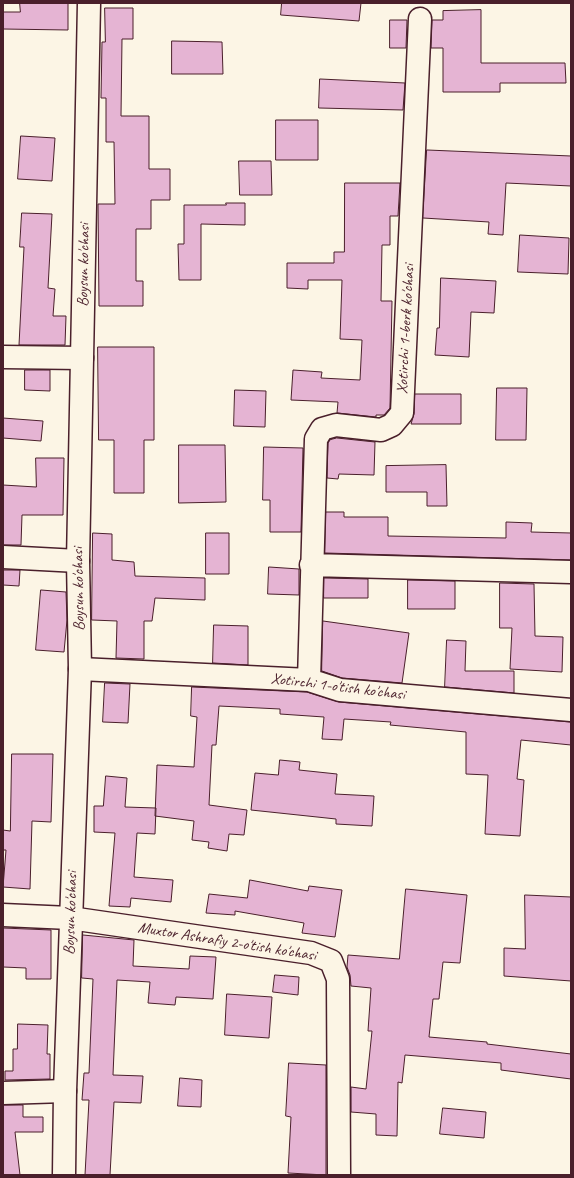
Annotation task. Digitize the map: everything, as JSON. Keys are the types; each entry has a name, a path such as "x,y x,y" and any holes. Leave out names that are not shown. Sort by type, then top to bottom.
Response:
{"street":[{"name":"Boysun ko'chasi","path":"64,1175 70,918 80,669 78,561 89,3"},
{"name":"Xotirchi 1-berk ko'chasi","path":"309,680 311,565 316,439 322,429 336,425 381,430 392,425 402,413 420,20"},
{"path":"3,357 82,358"},
{"path":"3,557 78,561"},
{"path":"311,565 571,572"},
{"name":"Xotirchi 1-o'tish ko'chasi","path":"80,669 309,680 340,690 571,710"},
{"name":"Muxtor Ashrafiy 2-o'tish ko'chasi","path":"3,915 70,918 311,953 331,961 338,979 339,1175"},
{"path":"3,1093 65,1091"}],"building":[{"path":"20,3 68,3 68,30 3,29 3,12 20,12"},
{"path":"282,3 361,3 359,21 281,15"},
{"path":"105,8 133,8 133,39 122,39 121,116 149,116 149,169 170,169 170,200 151,200 151,229 136,229 136,281 143,281 143,306 99,306 98,204 115,204 114,142 106,142 106,98 101,98 102,42 105,42"},
{"path":"481,10 481,63 565,63 566,83 500,83 500,92 443,92 443,48 431,48 432,20 443,20 443,11"},
{"path":"390,20 407,20 406,48 390,48"},
{"path":"172,41 222,42 223,74 172,74"},
{"path":"320,79 405,83 403,110 319,108"},
{"path":"276,120 318,120 318,160 276,160"},
{"path":"21,136 55,138 52,181 18,179"},
{"path":"427,150 571,156 571,186 506,183 503,235 488,234 489,222 423,218"},
{"path":"239,161 271,161 272,195 240,195"},
{"path":"345,183 400,183 398,216 390,216 390,245 382,245 381,301 392,301 390,408 384,415 376,415 376,417 337,413 338,402 291,400 293,370 322,372 321,378 360,380 362,340 340,339 342,280 308,280 308,289 287,288 287,263 334,263 334,252 344,252"},
{"path":"226,203 245,203 245,225 201,224 201,280 179,280 178,244 184,244 184,205 226,205"},
{"path":"22,213 52,214 48,288 55,289 53,316 66,316 65,345 19,345 24,247 20,247"},
{"path":"520,235 569,238 568,274 518,272"},
{"path":"441,278 496,281 494,313 471,312 469,357 435,355 437,328 439,328"},
{"path":"98,347 154,347 154,440 144,440 144,493 114,493 114,440 99,440"},
{"path":"25,370 50,370 50,391 25,390"},
{"path":"497,388 527,388 526,440 496,440"},
{"path":"235,390 266,391 265,427 234,426"},
{"path":"415,394 461,394 461,424 411,424 414,414"},
{"path":"3,418 43,421 41,441 3,438"},
{"path":"337,438 375,442 374,475 339,474 338,479 327,478 328,443 330,440"},
{"path":"179,445 225,445 226,502 179,503"},
{"path":"264,447 303,448 301,532 270,532 270,500 263,500"},
{"path":"36,458 64,458 63,515 22,515 21,545 3,545 3,485 36,487"},
{"path":"446,465 447,506 427,506 427,492 386,492 386,466"},
{"path":"326,512 344,512 344,517 388,517 388,536 506,538 506,522 532,523 531,532 571,533 571,560 325,553"},
{"path":"93,533 112,534 112,560 134,562 135,576 205,578 205,600 155,598 152,621 144,621 144,659 116,658 117,621 92,620"},
{"path":"206,533 229,533 229,574 206,574"},
{"path":"269,567 299,569 299,595 268,594"},
{"path":"3,570 20,570 19,586 3,585"},
{"path":"324,578 368,579 368,598 324,598"},
{"path":"408,580 455,581 455,609 408,609"},
{"path":"500,583 534,584 535,636 563,637 562,672 510,669 512,628 500,628"},
{"path":"41,590 66,592 67,620 64,652 36,650"},
{"path":"323,621 409,633 402,683 342,678 322,671"},
{"path":"214,625 248,626 248,665 213,663"},
{"path":"447,640 466,641 465,671 514,671 514,693 445,687"},
{"path":"105,683 130,684 128,723 103,722"},
{"path":"192,687 307,692 339,702 571,722 571,745 521,740 517,779 524,780 520,836 485,834 488,775 466,774 466,732 390,725 391,722 344,719 342,740 322,739 324,717 280,714 280,709 219,706 216,745 212,745 209,805 247,810 244,835 229,834 227,851 208,848 209,842 192,840 194,821 155,816 157,765 194,767 197,717 191,716"},
{"path":"12,754 53,754 51,822 32,821 30,889 3,887 6,850 3,850 3,830 10,831"},
{"path":"280,760 300,762 299,770 337,774 335,794 374,796 372,826 336,824 336,819 251,810 255,773 278,775"},
{"path":"106,776 127,778 125,807 156,808 155,834 137,833 134,877 173,880 171,902 131,898 130,907 109,906 115,833 94,832 94,806 103,806"},
{"path":"250,880 308,891 309,886 342,890 335,937 302,933 304,923 235,911 235,915 206,913 209,894 247,898"},
{"path":"406,889 467,895 460,963 443,962 439,999 433,999 429,1037 487,1042 487,1044 571,1054 571,1079 501,1070 501,1063 405,1055 402,1083 398,1082 397,1136 376,1135 376,1114 351,1112 351,1087 366,1089 372,1031 368,1031 371,988 351,986 350,975 347,967 348,955 399,959"},
{"path":"525,895 571,897 571,981 504,976 504,948 525,949"},
{"path":"3,928 51,930 51,979 26,979 26,968 3,967"},
{"path":"83,935 134,940 133,966 189,969 190,956 216,957 213,999 176,997 175,1005 148,1003 150,982 117,980 113,1075 143,1076 141,1103 114,1102 110,1175 85,1175 89,1100 82,1100 84,1073 89,1073 93,979 82,978"},
{"path":"275,975 299,977 298,995 273,992"},
{"path":"227,994 272,997 269,1038 225,1035"},
{"path":"18,1024 48,1025 47,1054 50,1054 50,1079 5,1080 5,1071 13,1071 13,1049 17,1049"},
{"path":"289,1063 326,1065 326,1175 288,1173 291,1117 286,1116"},
{"path":"180,1078 202,1080 201,1107 178,1106"},
{"path":"3,1105 23,1105 23,1117 43,1117 43,1132 15,1132 20,1175 3,1175"},
{"path":"443,1108 486,1112 484,1138 440,1134"}]}
